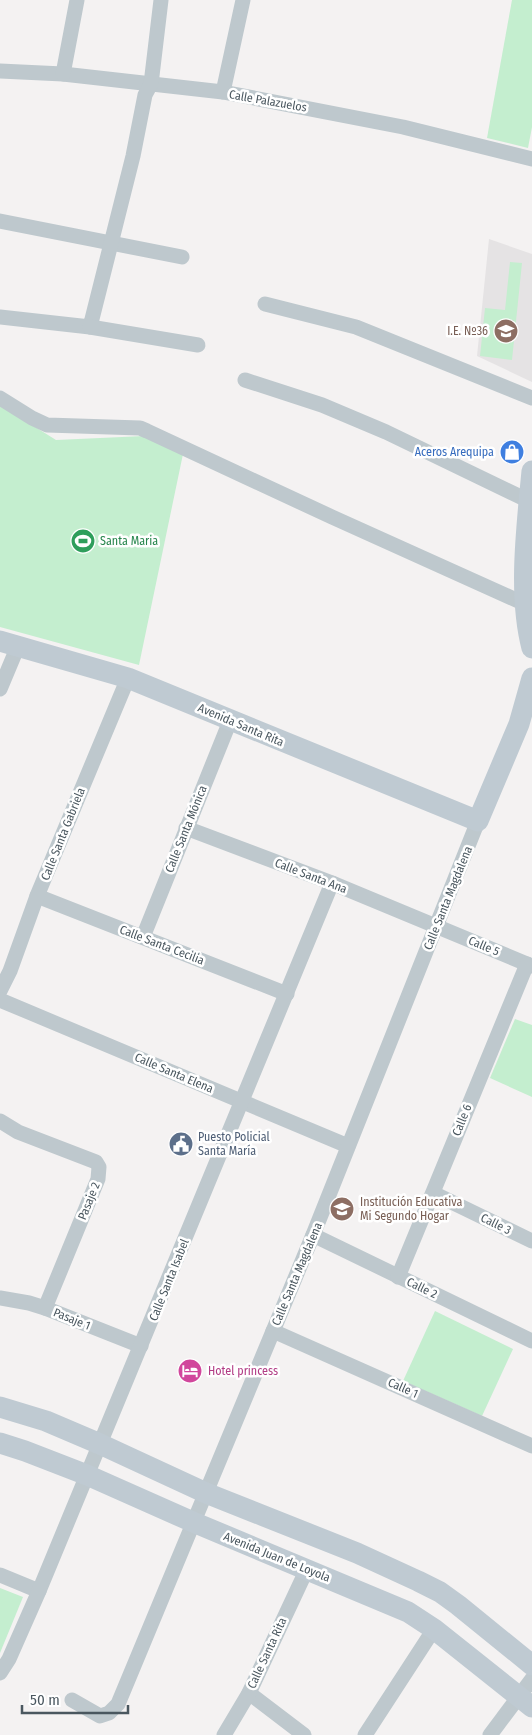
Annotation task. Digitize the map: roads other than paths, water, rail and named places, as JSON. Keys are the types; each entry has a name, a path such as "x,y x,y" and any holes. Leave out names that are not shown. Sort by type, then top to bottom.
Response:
{"street":[{"path":"63,74 77,0"},
{"path":"90,327 133,156 145,95 151,84 162,0"},
{"path":"223,92 243,0"},
{"name":"Calle Palazuelos","path":"0,71 63,74 223,92 403,127 532,159"},
{"path":"0,221 182,257"},
{"path":"265,304 356,327 532,398"},
{"path":"0,317 90,327 198,345"},
{"path":"245,380 322,405 376,428 529,501"},
{"path":"0,398 32,418 48,425 140,428 525,604"},
{"path":"532,471 525,604 532,648"},
{"path":"0,689 9,643"},
{"name":"Avenida Santa Rita","path":"9,643 128,678 478,821"},
{"name":"Calle Santa Gabriela","path":"0,991 10,971 38,896 128,678"},
{"name":"Calle Santa Magdalena","path":"72,1700 100,1716 110,1714 118,1704 313,1235 478,821 526,719 532,678"},
{"name":"Calle Santa Mónica","path":"143,937 230,721"},
{"name":"Calle Santa Ana","path":"186,828 332,883 436,926"},
{"name":"Calle Santa Isabel","path":"0,1673 9,1659 39,1591 332,883"},
{"name":"Calle Santa Cecilia","path":"38,896 287,994"},
{"name":"Calle 5","path":"436,926 530,965"},
{"name":"Calle 6","path":"398,1277 530,965"},
{"name":"Calle Santa Elena","path":"0,1000 348,1146"},
{"name":"Pasaje 2","path":"0,1122 18,1132 96,1162 99,1167 98,1179 44,1308"},
{"name":"Calle 3","path":"433,1193 532,1241"},
{"name":"Calle 2","path":"313,1235 532,1341"},
{"name":"Pasaje 1","path":"0,1298 30,1303 141,1346"},
{"name":"Calle 1","path":"273,1331 532,1446"},
{"path":"0,1407 46,1421 206,1493 357,1553 418,1581 440,1592 530,1657"},
{"name":"Avenida Juan de Loyola","path":"0,1443 87,1475 193,1522 408,1612 434,1628 525,1702"},
{"name":"Calle Santa Rita","path":"224,1735 249,1693 307,1569"},
{"path":"0,1575 39,1591"},
{"path":"365,1735 434,1628"},
{"path":"490,1735 525,1702 532,1679"},
{"path":"249,1693 304,1735"}],"place":[{"name":"I.E. Nº36","path":"506,331"},
{"name":"Aceros Arequipa","path":"512,452"},
{"name":"Santa Maria","path":"83,541"},
{"name":"Puesto Policial Santa María","path":"181,1144"},
{"name":"Institución Educativa Mi Segundo Hogar","path":"342,1209"},
{"name":"Hotel princess","path":"190,1371"}]}
